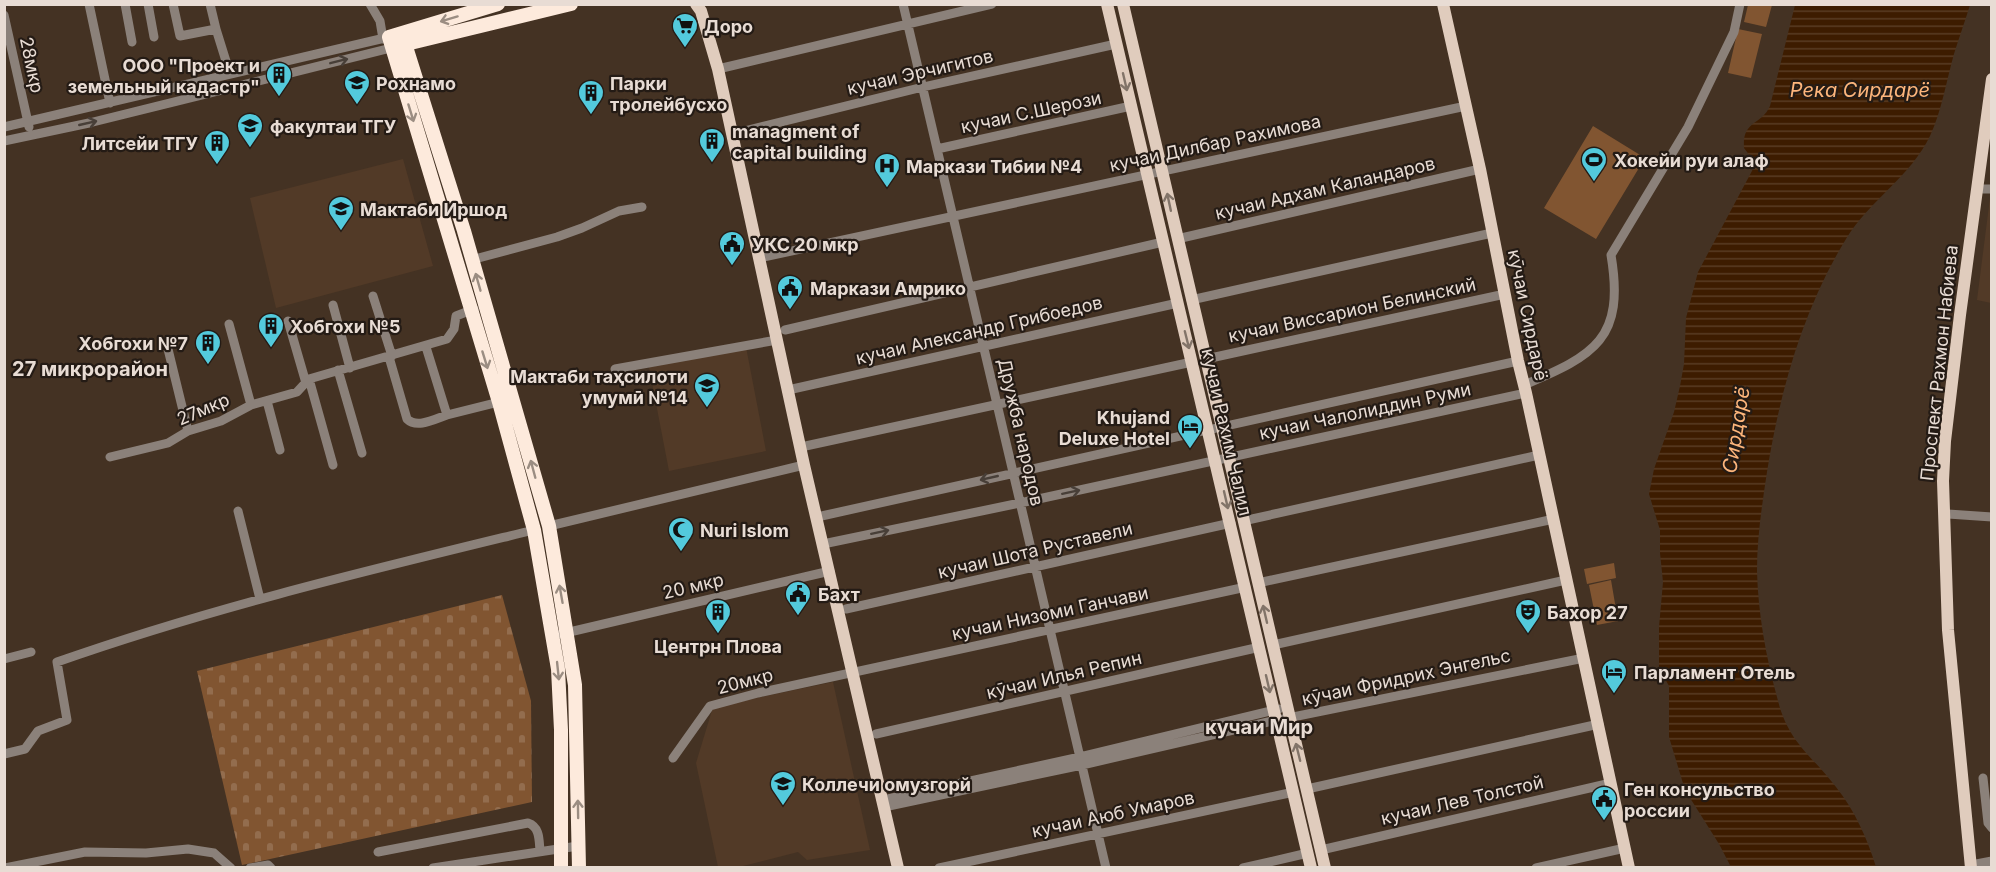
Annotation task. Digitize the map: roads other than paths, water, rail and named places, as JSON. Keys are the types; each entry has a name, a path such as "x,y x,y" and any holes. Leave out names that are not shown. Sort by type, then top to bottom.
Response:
{"highway":[{"path":"394,40 571,4"},
{"path":"394,40 496,5"},
{"path":"394,40 471,260 549,526 574,685 579,867"},
{"path":"394,40 534,530 558,669 561,730 561,867"}],"main road":[{"path":"696,4 701,11 718,69 828,572 856,673 898,867"},
{"path":"709,4 718,69"},
{"name":"кучаи Рахим Чалил","path":"1107,4 1216,460 1237,522 1252,585 1273,645 1325,867"},
{"name":"кучаи Рахим Чалил","path":"1123,4 1222,426 1229,458 1237,522"},
{"name":"кӯчаи Сирдарё","path":"1443,4 1480,169 1518,361 1629,867"},
{"path":"496,5 500,20"},
{"name":"Проспект Рахмон Набиева","path":"1975,866 1948,630 1943,481 1945,441 1960,315 1992,79"},
{"name":"Проспект Рахмон Набиева","path":"1975,866 1957,678 1948,514 1950,441 1987,189 1992,124"},
{"name":"кучаи Рахим Чалил","path":"1252,585 1260,647 1311,867"}],"street":[{"path":"88,4 110,103"},
{"path":"125,4 132,42"},
{"path":"148,4 154,38"},
{"path":"173,4 180,36 216,29"},
{"path":"210,4 230,74"},
{"path":"370,4 394,40"},
{"name":"Дружба народов","path":"903,4 1106,867"},
{"path":"718,69 992,4"},
{"name":"кучаи Чалолиддин Руми","path":"823,544 1229,458 1525,389 1588,354 1607,331 1615,309 1611,255 1689,128 1734,32 1740,4"},
{"name":"28мкр","path":"4,15 31,135"},
{"path":"4,128 274,63 394,40"},
{"path":"4,141 89,123 316,67 394,40"},
{"name":"кучаи Эрчигитов","path":"732,134 923,87 1116,44"},
{"path":"314,54 316,67"},
{"path":"274,63 276,76"},
{"name":"кучаи С.Шерози","path":"937,149 1131,106"},
{"name":"кучаи Дилбар Рахимова","path":"759,258 1466,106"},
{"name":"кучаи Адхам Каландаров","path":"1177,239 1480,169"},
{"path":"471,260 557,237 619,211 642,207"},
{"path":"1191,300 1492,233"},
{"path":"615,369 778,337 970,287 1163,242"},
{"name":"кучаи Виссарион Белинский","path":"1206,359 1505,294"},
{"path":"372,296 410,423 418,424 499,402"},
{"name":"кучаи Александр Грибоедов","path":"788,390 1178,303"},
{"path":"333,305 350,368"},
{"path":"470,310 485,306"},
{"name":"27мкр","path":"110,457 168,443 188,431 221,421 251,405 297,392 308,381 338,370 426,347 447,339 453,329 456,316 470,310"},
{"path":"288,321 333,465"},
{"name":"27мкр","path":"229,324 251,405"},
{"path":"167,345 188,431"},
{"path":"426,347 447,415"},
{"name":"кучаи Чалолиддин Руми","path":"817,517 1518,361"},
{"path":"801,447 1192,362"},
{"path":"338,370 362,453"},
{"path":"267,401 280,450"},
{"name":"кучаи Шота Руставели","path":"846,609 1539,455"},
{"path":"549,526 804,465"},
{"path":"238,511 260,599"},
{"path":"1948,514 1992,517"},
{"name":"кучаи Низоми Ганчави","path":"856,673 1554,519"},
{"path":"4,754 24,749 39,731 67,720 57,662 171,624 260,599 534,530"},
{"name":"20 мкр","path":"552,634 567,634 828,572"},
{"path":"1273,645 1566,580"},
{"name":"кӯчаи Илья Репин","path":"876,734 1260,647"},
{"path":"4,659 31,652"},
{"name":"кӯчаи Фридрих Энгельс","path":"884,803 1081,761 1276,715 1584,658"},
{"name":"20мкр","path":"673,758 710,706 758,693 856,673"},
{"path":"1307,789 1597,718"},
{"path":"1983,778 1988,824 1992,828"},
{"name":"кучаи Лев Толстой","path":"1321,850 1611,783"},
{"name":"кучаи Аюб Умаров","path":"939,867 1294,792"},
{"path":"378,852 528,823 535,825 540,851"},
{"path":"433,867 578,846"},
{"path":"1536,867 1625,848"},
{"path":"5,867 55,863 85,852 146,853 188,849 214,853 231,867"},
{"path":"1243,867 1308,853"},
{"path":"1975,866 1992,861"},
{"path":"250,867 268,865 271,867"}],"water":[{"name":"Река Сирдарё","path":"1795,5 1970,5 1954,54 1938,116 1930,136 1912,164 1855,225 1817,294 1786,381 1772,442 1760,521 1757,571 1759,603 1766,651 1782,713 1794,737 1849,805 1865,836 1876,867 1731,867 1685,790 1669,737 1669,686 1659,668 1659,627 1663,582 1660,530 1649,494 1654,469 1674,412 1680,386 1684,364 1686,318 1698,272 1753,169 1753,160 1744,148 1744,139 1749,128 1762,117 1770,106"}],"place":[{"name":"Доро","path":"685,49"},
{"name":"ООО \"Проект и земельный кадастр\"","path":"279,98"},
{"name":"Рохнамо","path":"357,106"},
{"name":"Парки тролейбусхо","path":"591,116"},
{"name":"факултаи ТГУ","path":"250,149"},
{"name":"managment of capital building","path":"712,164"},
{"name":"Литсейи ТГУ","path":"217,166"},
{"name":"Хокейи руи алаф","path":"1594,183"},
{"name":"Маркази Тибии №4","path":"887,189"},
{"name":"Мактаби Иршод","path":"341,232"},
{"name":"УКС 20 мкр","path":"732,267"},
{"name":"Маркази Амрико","path":"790,311"},
{"name":"Хобгохи №5","path":"271,349"},
{"name":"Хобгохи №7","path":"208,366"},
{"name":"Мактаби таҳсилоти умумӣ №14","path":"707,409"},
{"name":"Khujand Deluxe Hotel","path":"1190,450"},
{"name":"Nuri Islom","path":"681,553"},
{"name":"Бахт","path":"798,617"},
{"name":"Центрн Плова","path":"718,635"},
{"name":"Бахор 27","path":"1528,635"},
{"name":"Парламент Отель","path":"1614,695"},
{"name":"Коллечи омузгорй","path":"783,807"},
{"name":"Ген консульство россии","path":"1604,822"}],"district":[{"name":"27 микрорайон","path":"90,369"},
{"name":"кучаи Мир","path":"1259,727"}],"water label":[{"name":"Сирдарё","path":"1736,430"}]}
